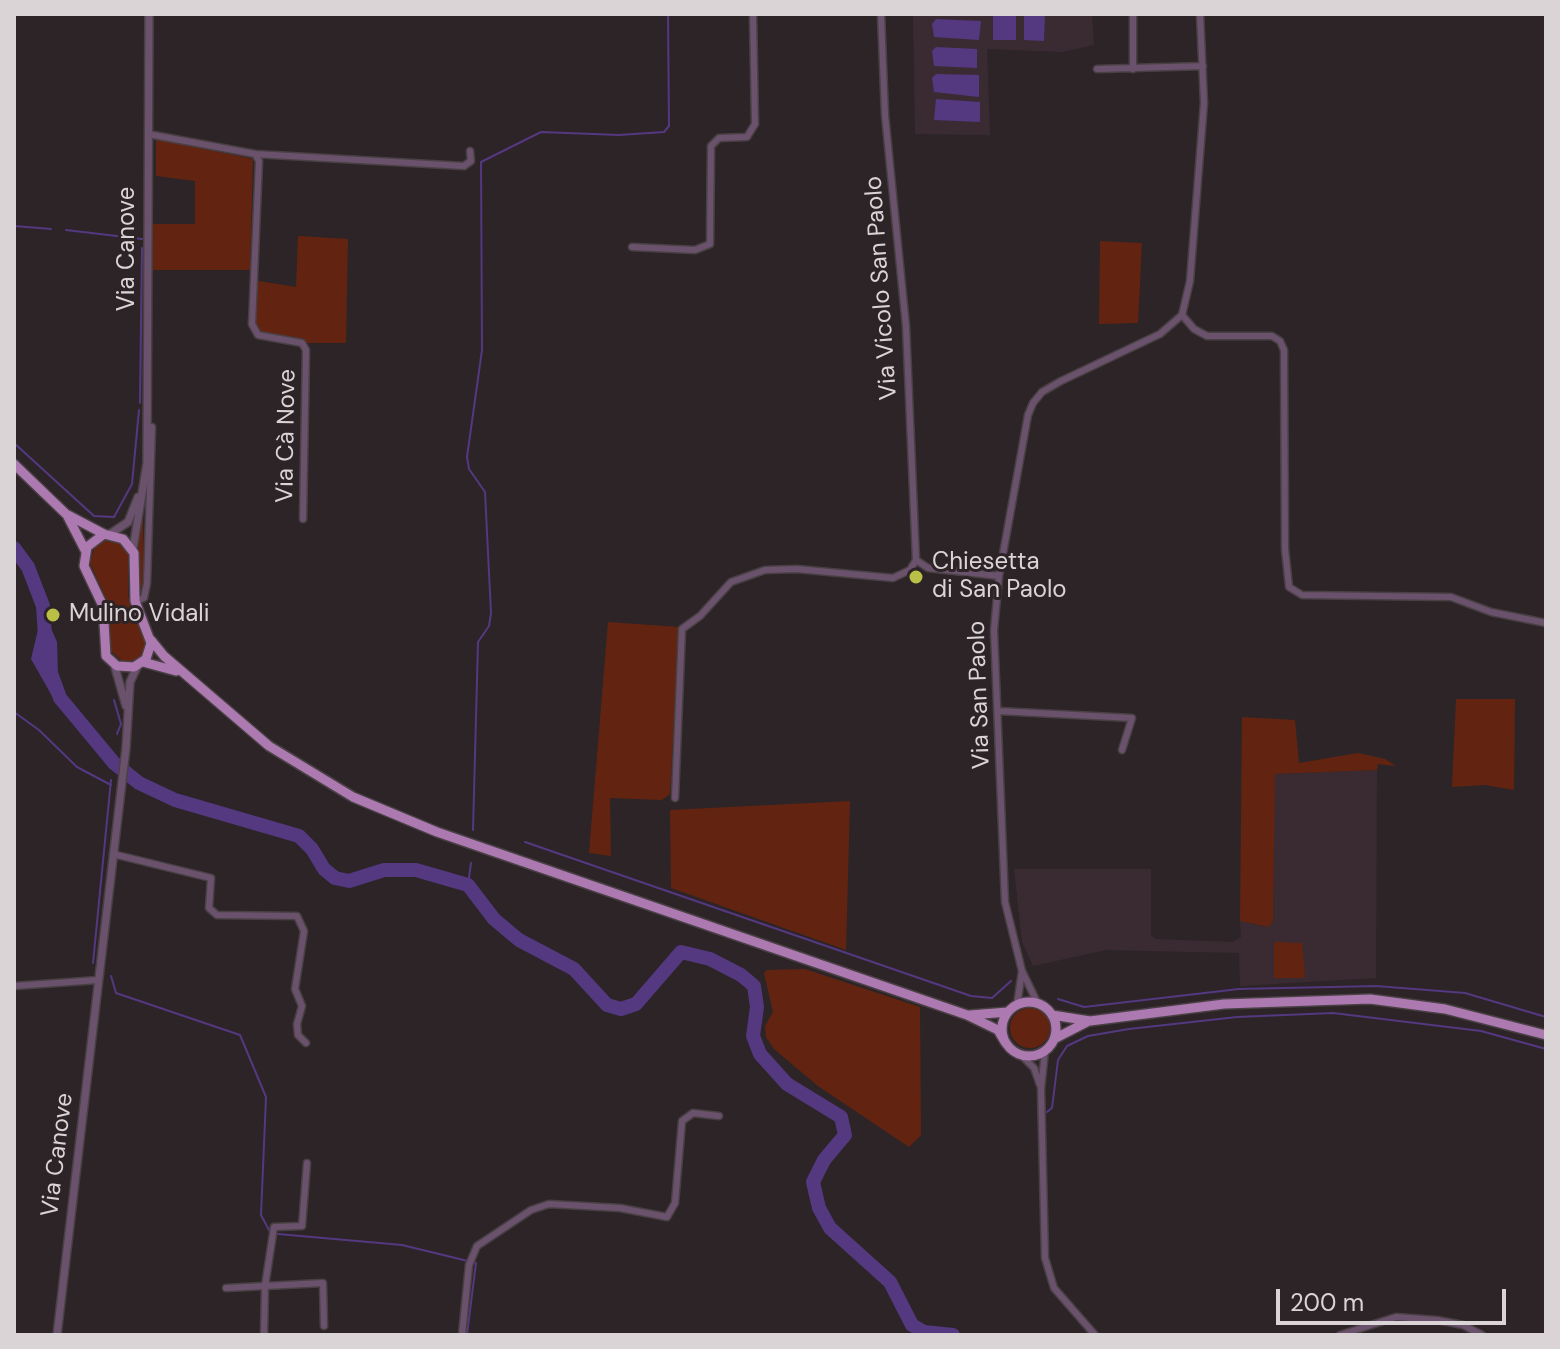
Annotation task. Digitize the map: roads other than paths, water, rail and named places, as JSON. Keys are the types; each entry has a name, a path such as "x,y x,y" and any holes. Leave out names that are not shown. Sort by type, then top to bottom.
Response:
{"main road":[{"path":"14,464 66,514 123,539 133,549 135,601 155,648 288,760 380,809 967,1015 998,1030 1005,1042 1021,1055 1045,1051 1054,1039 1090,1021"},
{"path":"66,514 85,550 84,566 103,606 104,649 113,663 127,668 160,664 196,682"},
{"path":"85,550 92,540 107,534"},
{"path":"141,664 151,640"},
{"path":"967,1015 1038,1004 1052,1015 1090,1021 1224,1004 1370,999 1445,1009 1546,1035"},
{"path":"1005,1042 1002,1026 1013,1008"},
{"path":"1052,1015 1054,1039"}],"street":[{"name":"Via Canove","path":"133,549 144,484 149,14"},
{"path":"632,247 695,250 710,244 711,146 719,138 747,137 755,124 753,14"},
{"name":"Via Vicolo San Paolo","path":"881,14 885,115 906,326 916,560"},
{"path":"1133,14 1133,69"},
{"path":"1200,14 1204,103 1191,267 1182,315 1194,329 1207,336 1272,336 1280,341 1284,350 1285,549 1289,587 1302,595 1451,597 1491,612 1546,623"},
{"path":"1097,69 1203,66"},
{"path":"148,134 255,154 415,160 464,166 471,161 470,151"},
{"name":"Via Cà Nove","path":"255,154 259,161 252,324 258,335 302,343 306,350 303,519"},
{"name":"Via San Paolo","path":"1038,1004 1022,971 1005,902 994,630 999,576 1028,415 1042,392 1160,334 1182,315"},
{"path":"135,601 144,598 147,583 152,427"},
{"name":"Via Canove","path":"107,534 128,522 144,484"},
{"path":"675,798 682,629 700,616 731,582 765,570 797,569 893,578 910,570 916,560 928,568 999,576"},
{"name":"Via Canove","path":"113,663 129,720"},
{"name":"Via Canove","path":"57,1335 126,748 130,682 141,664"},
{"path":"998,711 1132,718 1122,750"},
{"path":"113,854 211,878 209,908 217,915 297,916 304,931 295,989 302,1006 297,1024 298,1035 306,1043"},
{"name":"Via San Paolo","path":"1013,1008 1022,971"},
{"path":"14,974 14,986 98,980"},
{"path":"1045,1051 1041,1089 1045,1258 1054,1288 1095,1335"},
{"path":"1021,1055 1034,1068 1041,1089"},
{"path":"462,1335 470,1261 483,1241 531,1210 549,1204 620,1208 667,1217 675,1203 682,1121 693,1113 719,1116"},
{"path":"264,1335 265,1286 274,1227 302,1226 307,1163"},
{"path":"226,1288 323,1283 324,1326"},
{"path":"1340,1335 1396,1317 1463,1325 1482,1335"}],"waterway":[{"path":"473,830 478,642 489,626 491,613 485,492 469,469 467,457 482,350 481,162 541,132 619,135 664,132 669,126 668,14"},
{"path":"14,226 51,229"},
{"path":"66,230 142,239"},
{"path":"140,403 142,248"},
{"path":"14,443 94,516 114,517 132,484 139,410"},
{"path":"14,548 28,567 43,606 45,636"},
{"path":"52,676 60,698 114,763 139,783 175,800 299,836 312,849 324,869 335,878 349,881 384,870 416,870 468,885 494,919 519,940 574,969 607,1005 621,1009 636,1004 681,952 710,959 741,975 754,986 757,1007 753,1036 760,1054 787,1084 841,1117 845,1135 824,1160 813,1182 819,1208 830,1228 890,1282 912,1325 924,1332 953,1335"},
{"path":"114,700 121,724 117,734"},
{"path":"14,712 39,730 77,767 111,785"},
{"path":"93,963 111,780"},
{"path":"525,842 971,996 992,998 1011,981"},
{"path":"468,885 471,863"},
{"path":"111,976 116,993 240,1035 266,1097 261,1215 270,1232"},
{"path":"1058,999 1084,1007 1239,989 1376,986 1465,993 1546,1017"},
{"path":"1047,1112 1052,1108 1058,1060 1067,1046 1088,1036 1129,1029 1237,1017 1333,1013 1481,1031 1546,1049"},
{"path":"278,1234 402,1245 476,1263 467,1335"}],"place":[{"name":"Chiesetta di San Paolo","path":"916,577"},
{"name":"Mulino Vidali","path":"53,615"}]}
